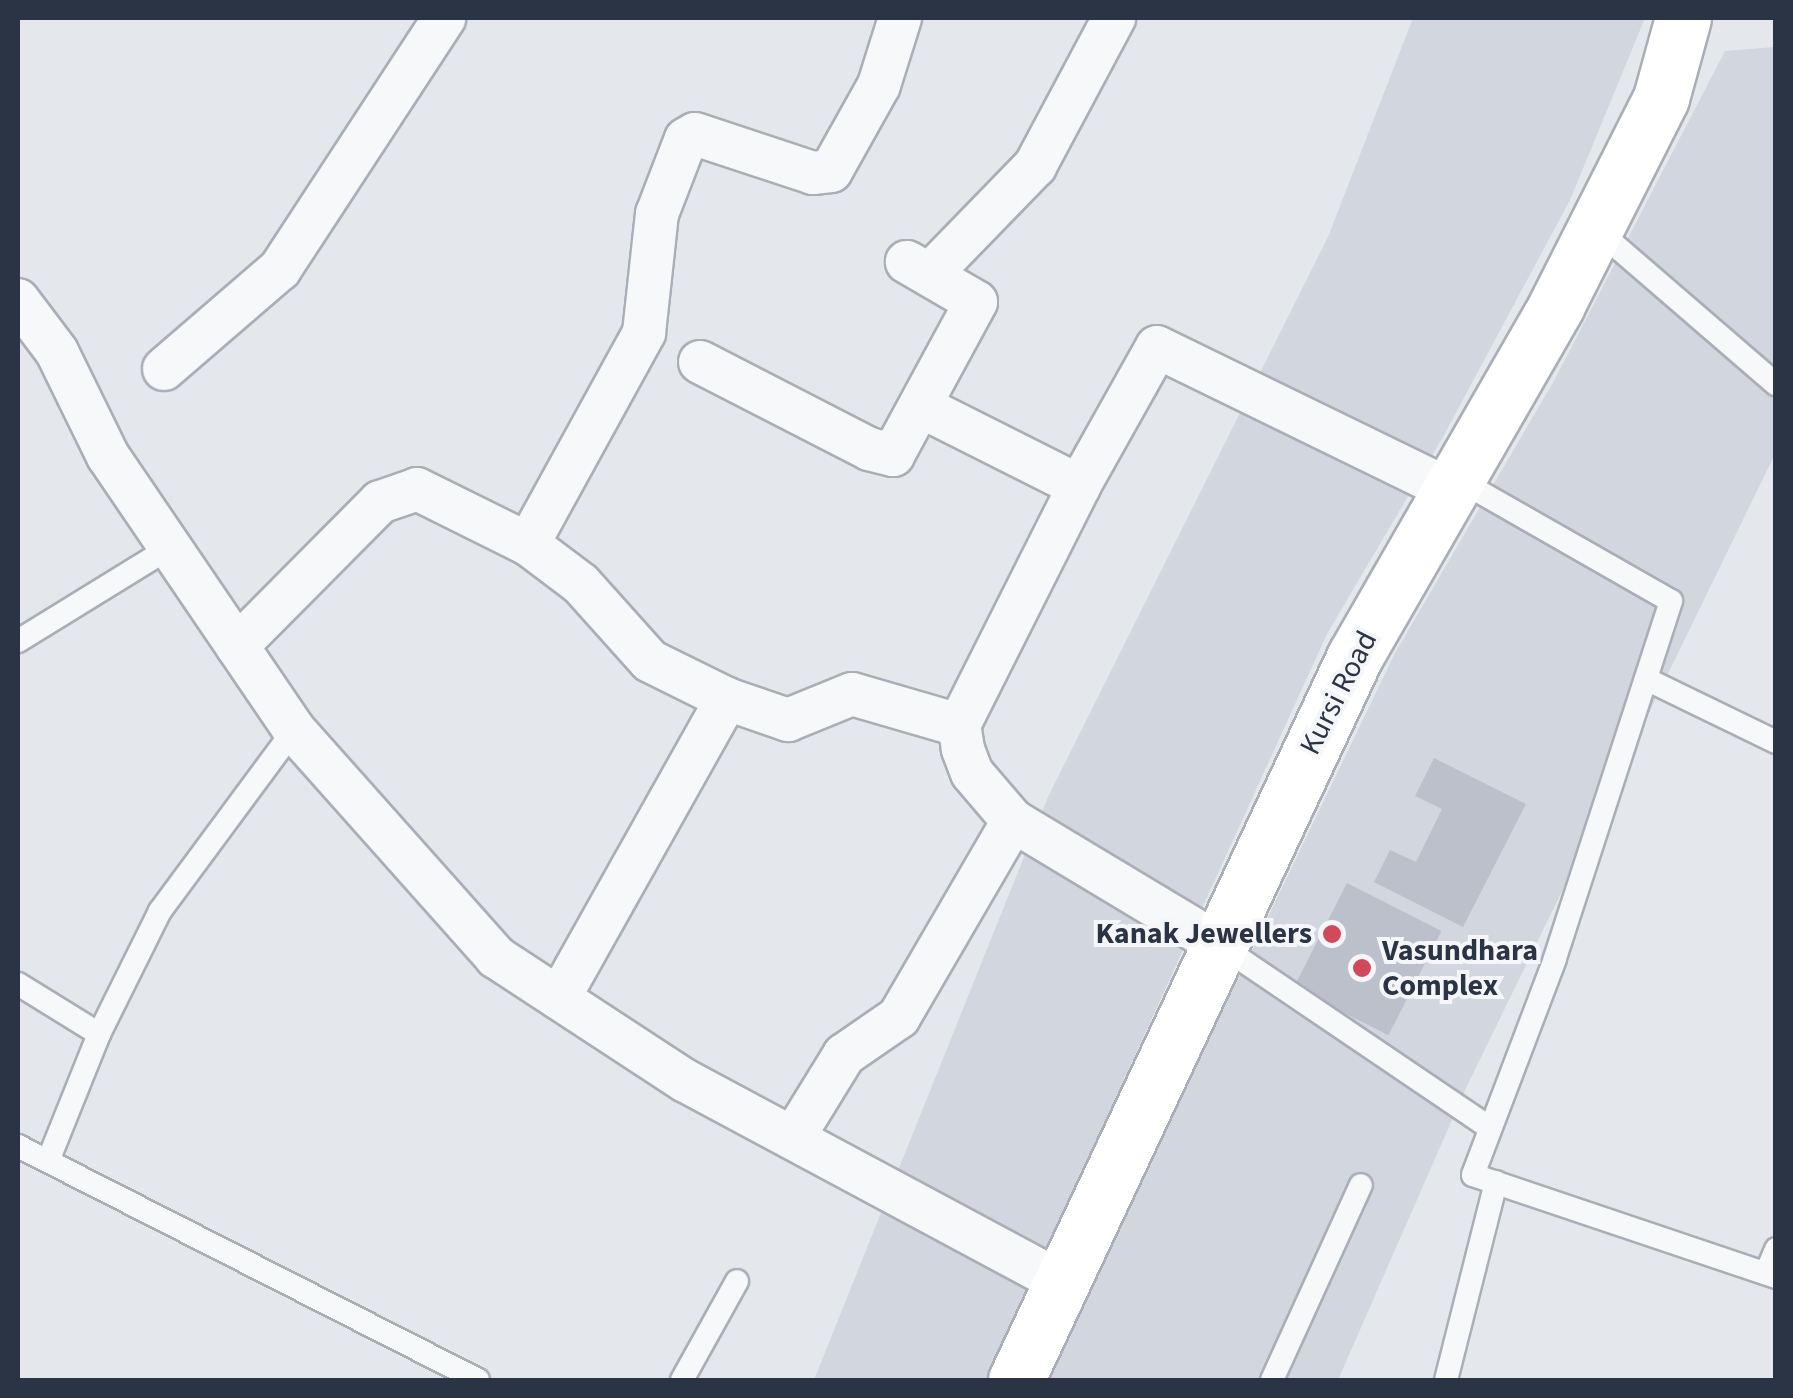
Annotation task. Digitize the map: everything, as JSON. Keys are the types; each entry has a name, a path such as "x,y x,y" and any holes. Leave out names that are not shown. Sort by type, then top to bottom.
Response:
{"main road":[{"name":"Kursi Road","path":"1016,1380 1355,656 1595,228 1661,98 1683,18"}],"street":[{"path":"164,369 280,268 444,18"},
{"path":"528,544 644,333 657,214 686,139 695,134 813,173 831,171 880,85 900,18"},
{"path":"700,362 886,456 898,451 976,302 918,268 1035,166 1114,18"},
{"path":"18,300 57,352 108,456 294,730 496,957 684,1080 1061,1282"},
{"path":"1218,944 1013,820 972,773 959,725 1079,486 1157,346 1454,484"},
{"path":"922,407 1079,486"},
{"path":"237,646 396,492 431,491 528,544 580,584 650,661 727,699 788,720 852,694 959,725"},
{"path":"559,998 727,699"},
{"path":"793,1138 844,1055 899,1018 1013,820"}],"lane":[{"path":"1595,228 1776,384"},
{"path":"1454,484 1671,601 1554,959 1486,1126 1473,1174 1771,1275 1776,1249"},
{"path":"18,641 170,548"},
{"path":"1646,679 1776,742"},
{"path":"48,1161 98,1034 160,911 294,730"},
{"path":"1218,944 1486,1126"},
{"path":"18,984 98,1034"},
{"path":"18,1146 478,1380"},
{"path":"1446,1380 1496,1182"},
{"path":"1272,1380 1361,1186"},
{"path":"682,1380 736,1281"}],"shaded area":[{"path":"1413,18 1645,18 1570,200 1444,435 1327,634 987,1380 814,1380 1048,797 1328,237"},
{"path":"1775,47 1775,454 1466,1088 1338,1380 1045,1380 1395,653 1555,379 1725,51"}],"building":[{"path":"1434,758 1526,804 1463,927 1374,882 1390,850 1416,862 1442,809 1415,796"},
{"name":"Vasundhara Complex","path":"1347,883 1441,931 1388,1035 1294,987"}],"place":[{"name":"Kanak Jewellers","path":"1332,934"},
{"name":"Vasundhara Complex","path":"1362,968"}]}
